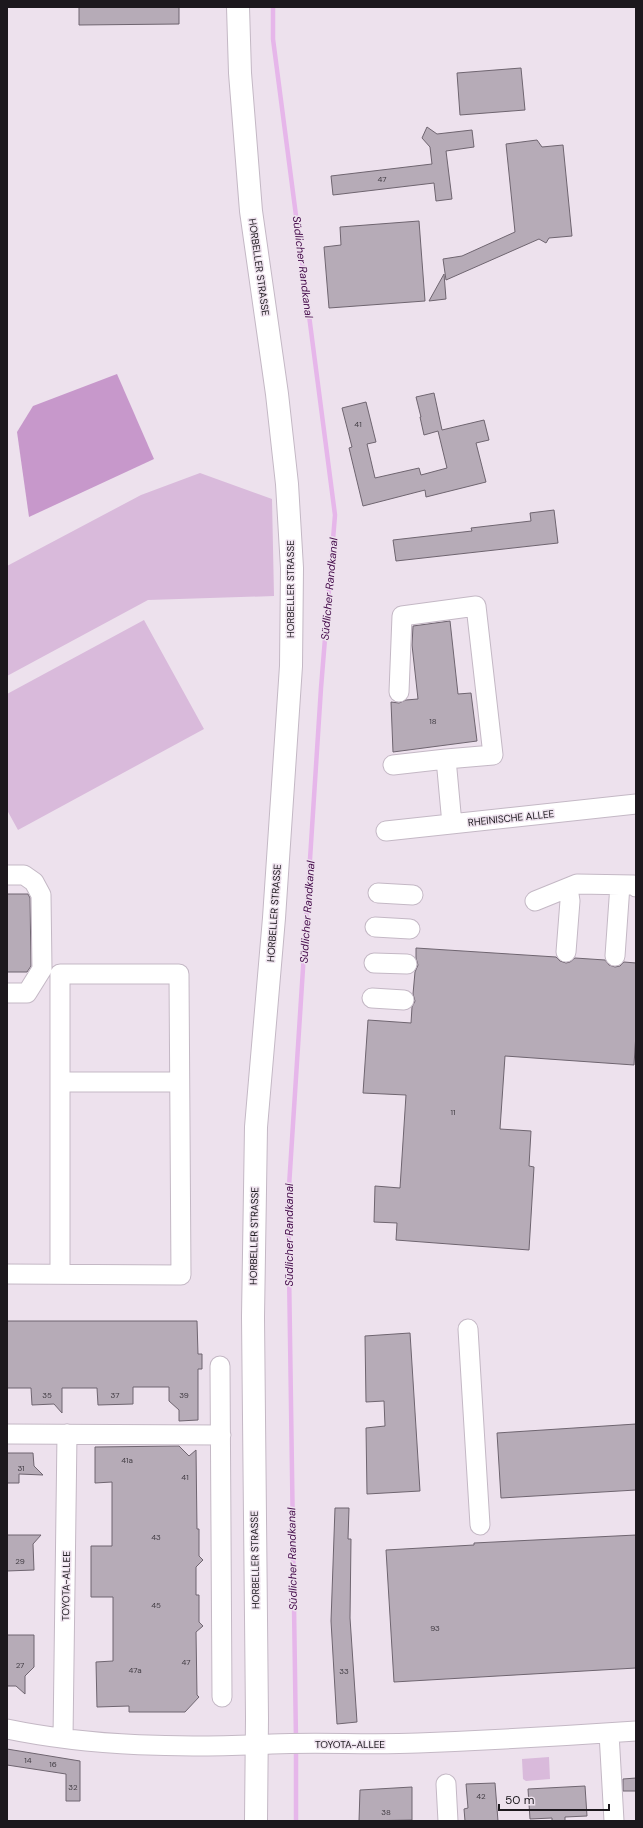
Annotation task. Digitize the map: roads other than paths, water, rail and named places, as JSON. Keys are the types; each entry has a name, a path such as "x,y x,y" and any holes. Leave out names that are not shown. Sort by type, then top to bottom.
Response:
{"main road":[{"name":"HORBELLER STRASSE","path":"238,7 240,73 251,211 277,394 287,484 292,568 291,666 274,918 256,1127 253,1317 267,1745 256,1821"}],"street":[{"path":"393,765 493,755 476,606 402,616 399,692"},
{"path":"446,759 452,824"},
{"name":"RHEINISCHE ALLEE","path":"386,831 636,804"},
{"path":"7,875 24,875 34,882 41,895 42,969 26,993 7,993"},
{"path":"535,901 577,884 631,884 615,956"},
{"path":"566,952 570,901 568,888"},
{"path":"378,893 413,895"},
{"path":"375,927 410,929"},
{"path":"374,963 407,964"},
{"path":"7,1274 181,1275 179,974 60,974 60,1274"},
{"path":"372,998 404,1000"},
{"path":"60,1082 179,1082"},
{"path":"468,1329 480,1525"},
{"path":"220,1366 222,1698"},
{"path":"7,1434 221,1435"},
{"name":"TOYOTA-ALLEE","path":"63,1738 67,1434"},
{"name":"TOYOTA-ALLEE","path":"7,1729 63,1738 148,1745 417,1743 636,1731"},
{"path":"609,1733 614,1821"},
{"path":"446,1784 448,1821"}],"waterway":[{"name":"Südlicher Randkanal","path":"273,7 273,39 335,515 321,688 288,1202 296,1740"},
{"name":"Südlicher Randkanal","path":"296,1747 296,1821"}]}
